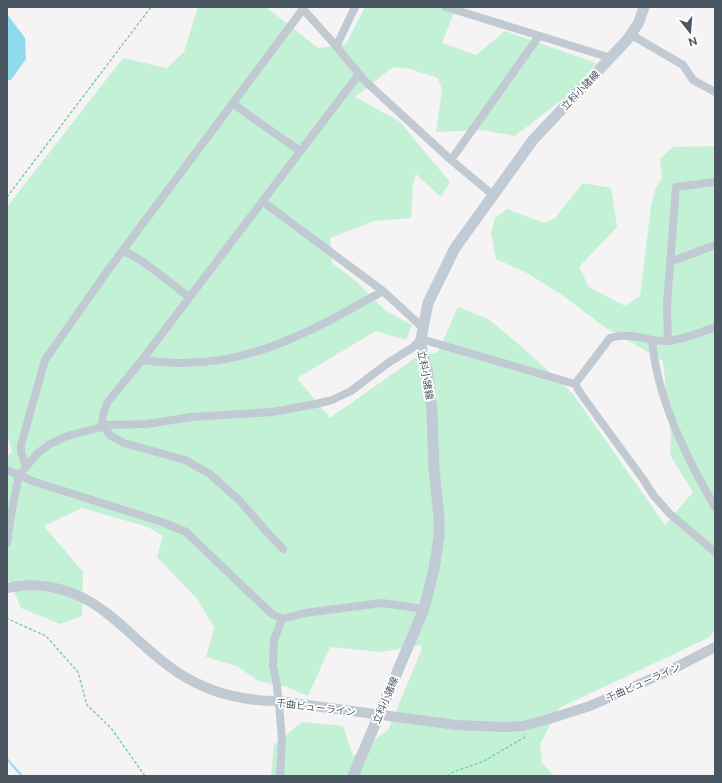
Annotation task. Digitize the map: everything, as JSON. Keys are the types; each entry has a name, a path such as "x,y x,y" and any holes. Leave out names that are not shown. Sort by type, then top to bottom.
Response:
{"main road":[{"name":"立科小諸線","path":"353,776 424,609 437,545 439,518 434,468 432,412 427,369 422,352 421,339 422,327 428,303 455,248 493,195 534,140 611,58 632,33 638,24 644,7"}],"street":[{"path":"336,47 355,7"},
{"path":"446,7 611,58"},
{"path":"26,467 21,452 21,445 45,360 123,251 302,8 365,81 451,160 493,195"},
{"path":"632,33 635,37 683,65 693,80 715,92"},
{"path":"451,160 539,36"},
{"path":"283,548 241,502 210,474 185,460 124,443 111,436 102,425 103,415 107,403 142,360 359,74"},
{"path":"233,103 300,151"},
{"path":"668,341 667,305 676,187 715,182"},
{"path":"262,201 383,291 422,327"},
{"path":"670,262 715,245"},
{"path":"123,251 145,263 189,297"},
{"path":"142,360 159,363 188,364 244,356 291,339 383,291"},
{"path":"575,384 610,338 637,336 652,340 668,341 696,334 715,327"},
{"path":"7,543 19,475 37,454 50,444 67,436 98,428 102,425 146,424 192,417 272,412 332,400 351,391 388,363 412,348 421,339 575,384 654,496 670,514 715,552"},
{"path":"652,340 653,355 660,383 679,437 715,507"},
{"path":"7,470 35,482 162,522 186,532 272,614 282,619 305,613 382,603 424,609"},
{"name":"千曲ビューライン","path":"7,588 31,585 72,592 104,609 169,666 183,676 211,690 232,696 456,725 505,727 523,726 549,719 590,706 671,670 715,647"},
{"path":"280,776 282,740 277,686 273,665 274,640 282,619"}],"path":[{"path":"7,197 152,7"},
{"path":"7,617 8,619 46,636 78,672 87,704 111,728 144,776"},
{"path":"447,776 453,772 482,762 525,737 523,726"}],"green space":[{"path":"198,7 266,7 318,48 346,44 365,7 456,7 442,43 476,55 505,31 596,63 576,89 515,136 482,130 436,132 442,90 438,78 410,69 393,67 355,97 399,121 450,182 441,197 416,174 413,183 411,218 374,221 330,238 332,263 357,282 386,311 412,325 406,340 376,331 297,378 330,418 415,358 438,352 458,307 488,319 521,346 573,394 665,525 693,492 670,455 671,438 663,361 603,326 565,297 527,273 496,259 491,233 495,218 507,209 544,223 555,218 583,183 611,188 617,227 579,267 589,287 625,306 640,296 651,207 656,187 662,178 660,159 673,147 715,146 715,629 710,637 559,708 540,744 542,763 554,776 271,776 274,745 302,722 343,726 353,756 388,730 422,649 421,645 382,652 330,647 308,696 287,687 258,681 237,666 206,657 214,628 198,600 157,557 163,536 148,527 82,508 44,526 83,572 82,616 60,624 21,608 10,582 7,580 7,457 12,451 7,433 7,207 123,58 167,68 184,52"}],"water":[{"path":"7,14 25,38 26,59 11,80 7,80"}],"waterway":[{"path":"7,759 22,776"}]}
